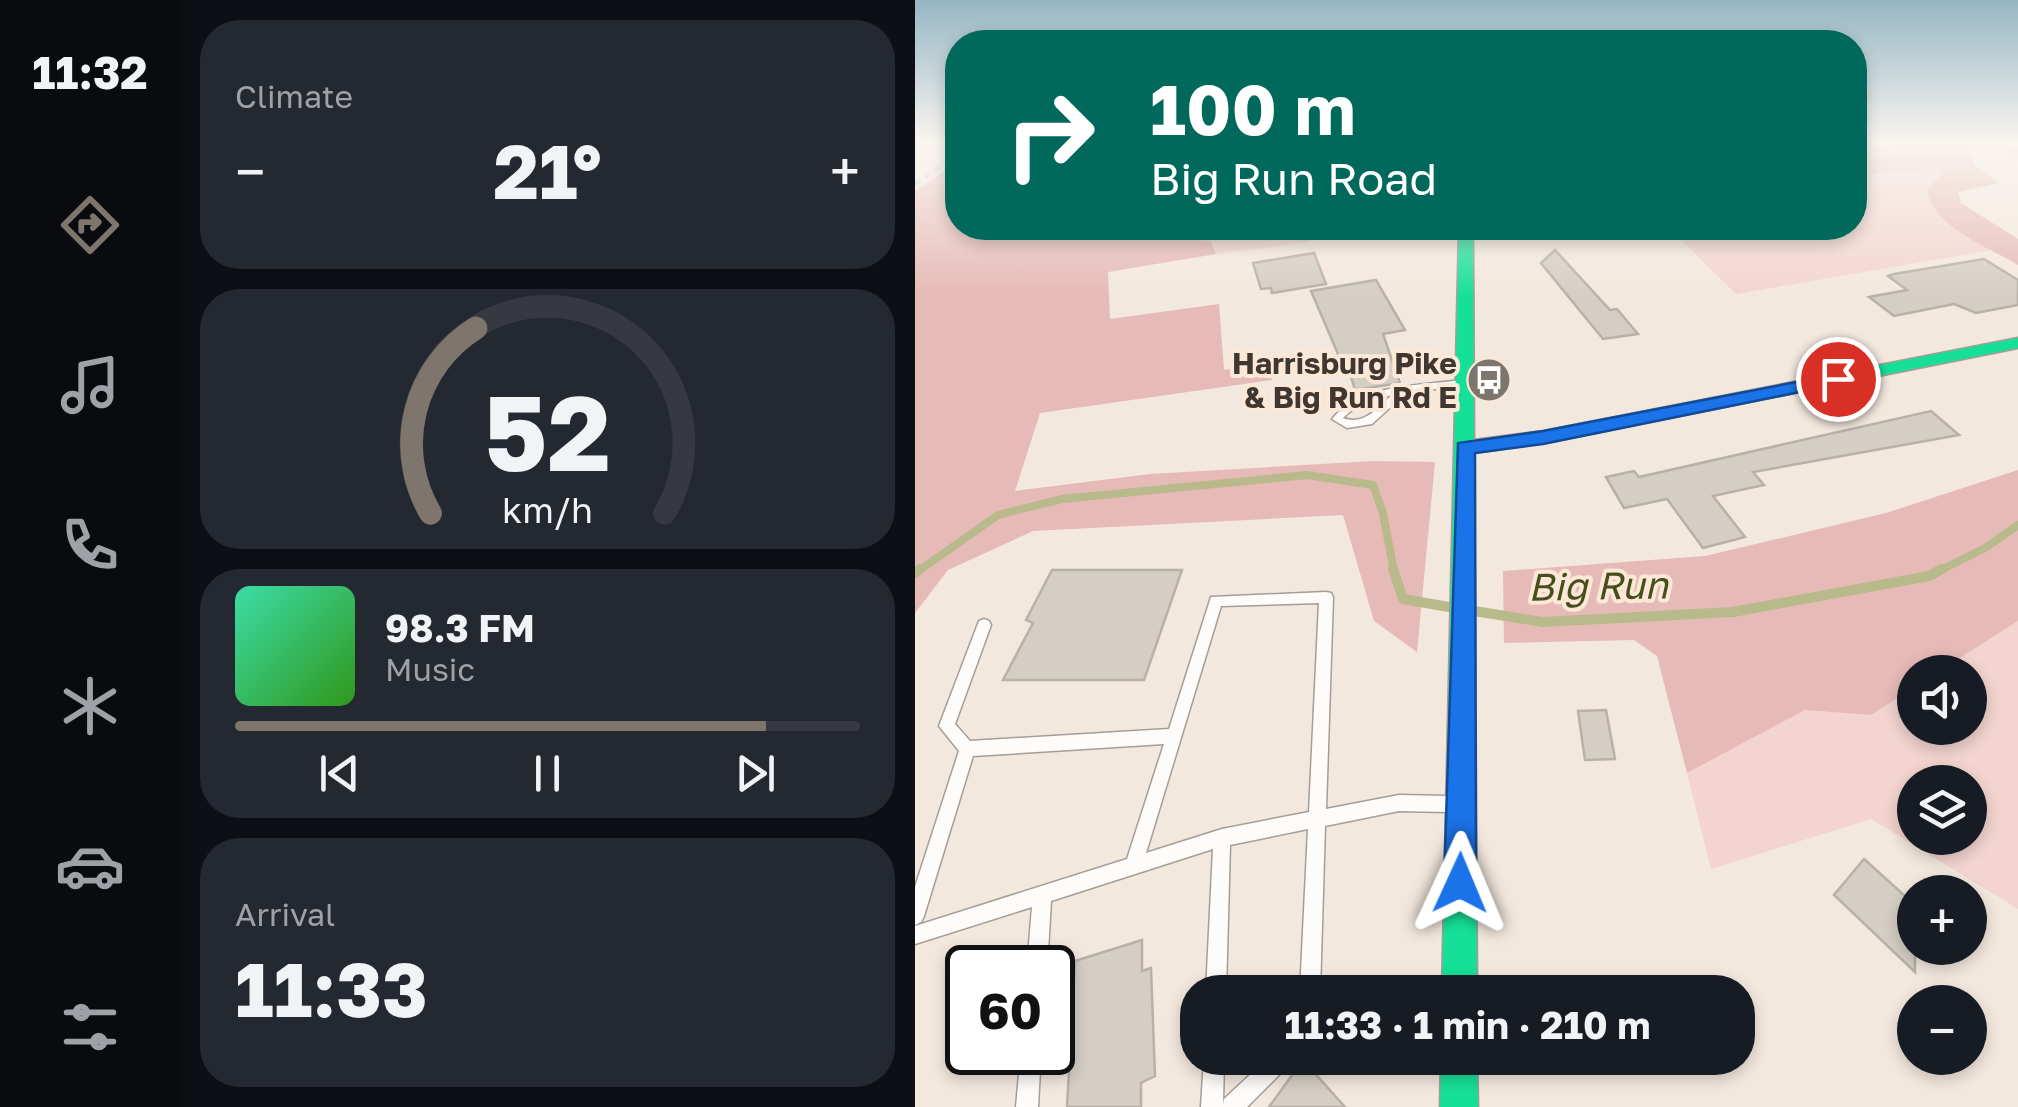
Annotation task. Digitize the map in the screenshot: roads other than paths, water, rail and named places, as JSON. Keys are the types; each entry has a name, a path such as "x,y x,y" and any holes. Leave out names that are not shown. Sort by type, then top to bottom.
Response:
{"main road":[{"path":"1459,975 1466,240"},
{"path":"1465,448 1543,437 2018,344"},
{"path":"1459,1075 1459,1107"}],"lane":[{"path":"1401,392 1368,422 1347,425 1337,419 1341,411 1363,398 1401,392 1465,383"},
{"path":"1135,864 1216,601 1326,597 1311,975"},
{"path":"967,749 947,726 985,625"},
{"path":"967,749 1173,736"},
{"path":"915,916 967,749"},
{"path":"915,935 1222,838 1399,803 1461,804"},
{"path":"1217,975 1222,838"},
{"path":"1039,945 1042,898"},
{"path":"1027,1107 1029,1075"},
{"path":"1212,1107 1213,1075"},
{"path":"1232,1107 1265,1075"}],"waterway":[{"name":"Big Run","path":"917,572 998,515 1062,499 1307,475 1373,485 1383,513 1394,572"},
{"name":"Big Run","path":"1937,572 1985,548 2018,525"},
{"name":"Big Run","path":"915,573 920,569"},
{"name":"Big Run","path":"1474,611 1543,622 1733,612 1929,576 1942,569"},
{"name":"Big Run","path":"1394,572 1403,599 1449,607"}],"place":[{"name":"Harrisburg Pike & Big Run Rd E","path":"1489,380"}]}
